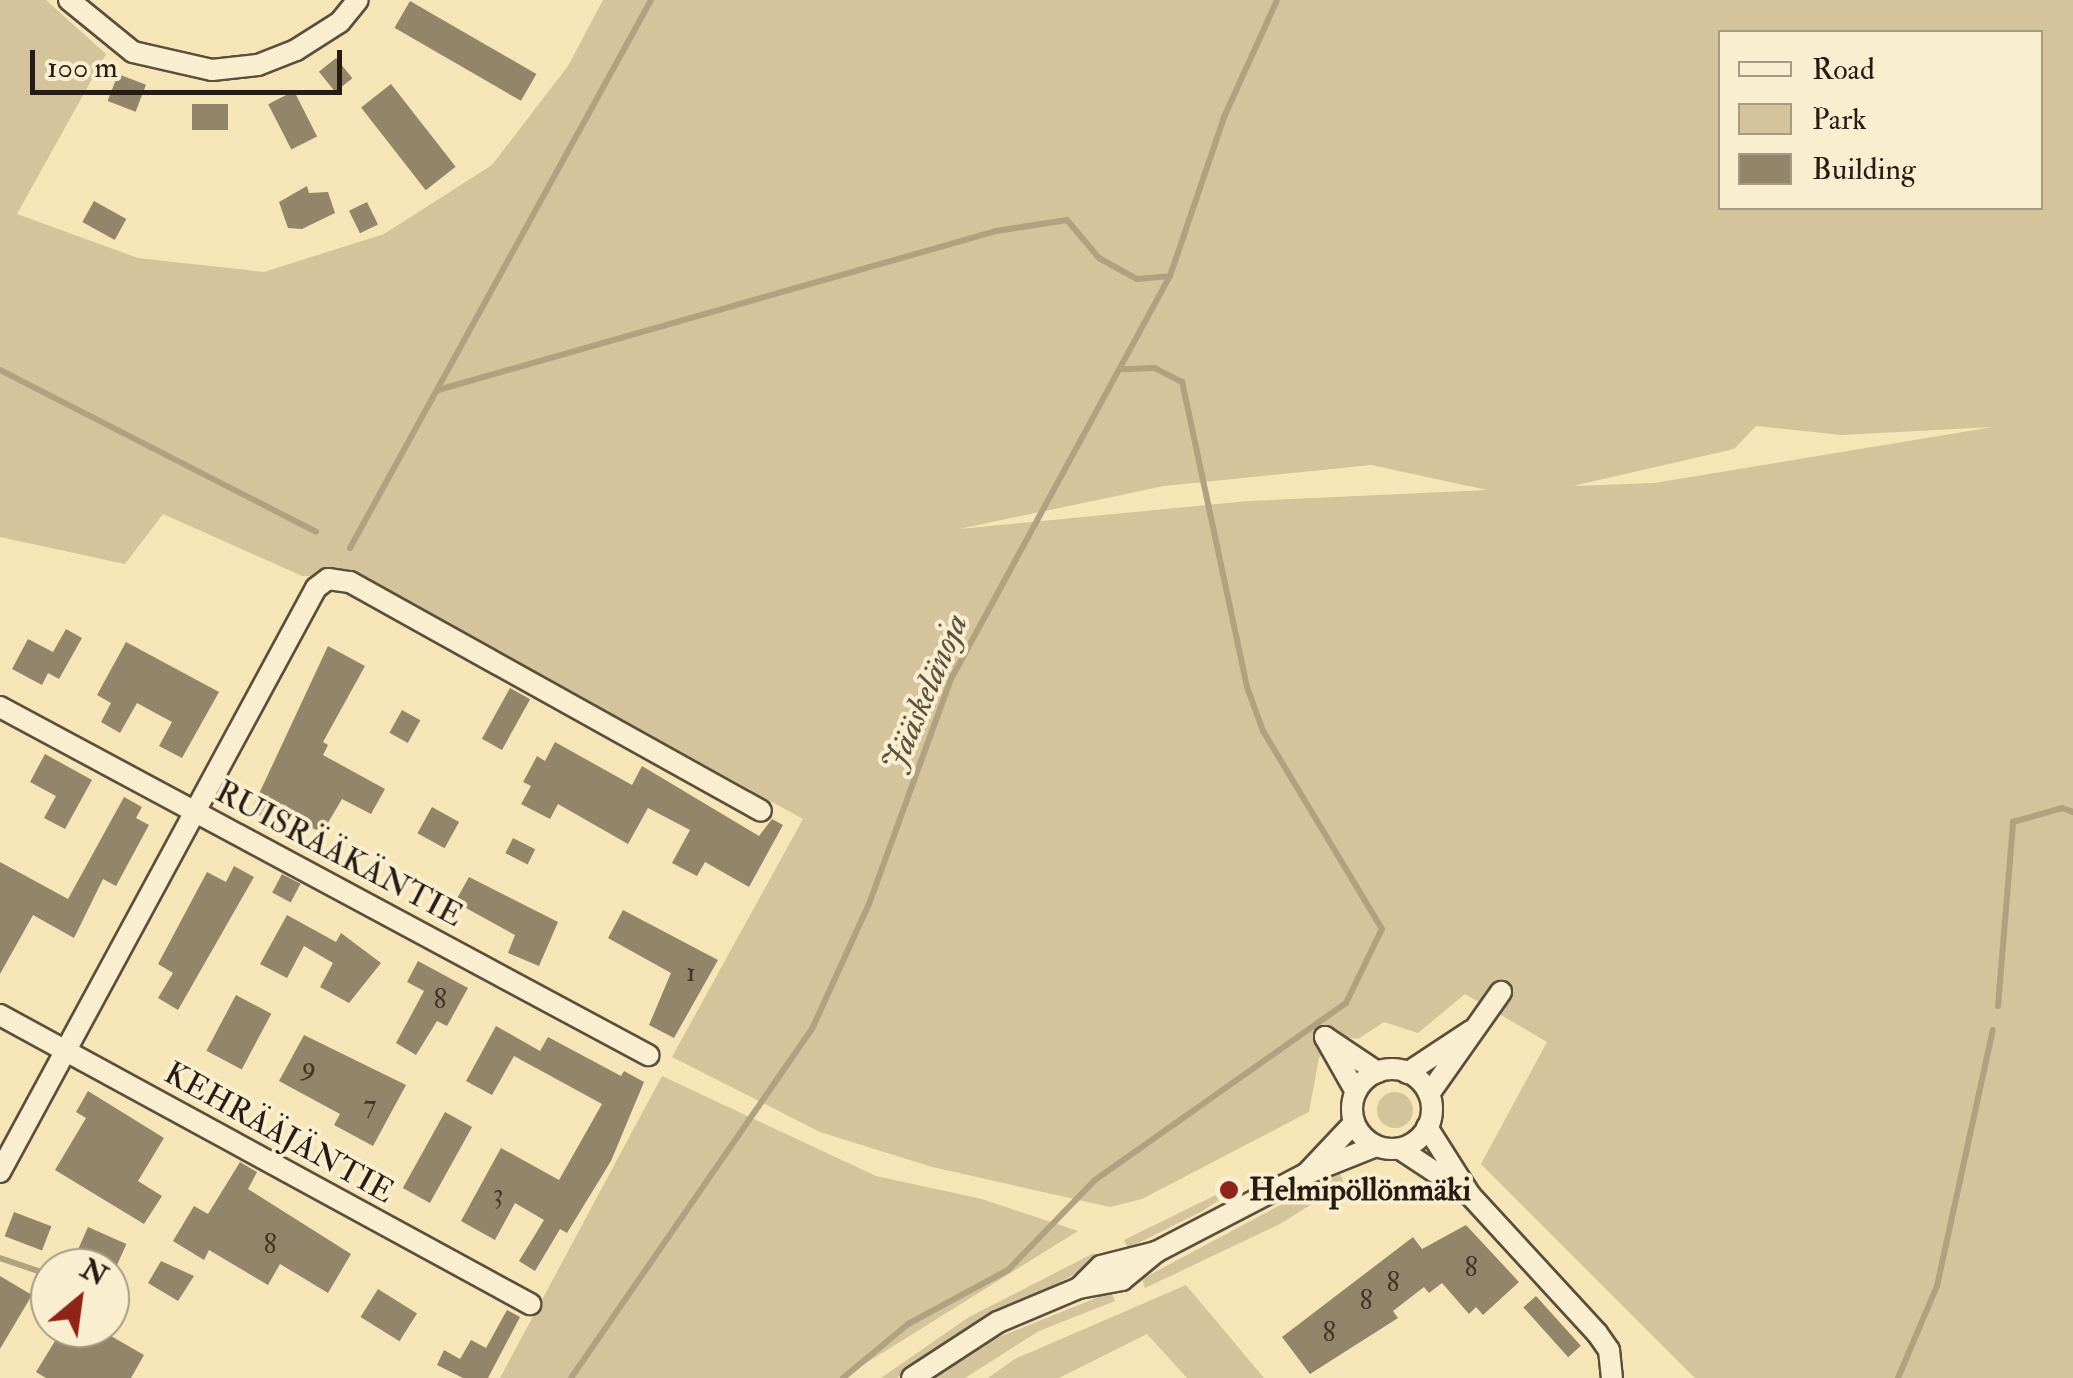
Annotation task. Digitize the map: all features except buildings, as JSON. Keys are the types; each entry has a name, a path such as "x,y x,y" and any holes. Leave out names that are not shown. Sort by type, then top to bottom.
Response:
{"street":[{"path":"69,0 133,52 212,70 258,65 296,50 340,22 358,0"},
{"path":"0,1172 316,588 328,579 350,582 761,810"},
{"name":"RUISRÄÄKÄNTIE","path":"0,707 648,1055"},
{"path":"1501,992 1429,1094 1428,1127 1470,1194 1597,1333 1608,1350 1612,1378"},
{"name":"KEHRÄÄJÄNTIE","path":"0,1015 530,1304"},
{"path":"1306,1174 1354,1124 1356,1092 1325,1037 1378,1072 1407,1073 1471,1032"},
{"path":"1356,1092 1378,1072"},
{"path":"1407,1073 1429,1094"},
{"path":"1354,1124 1376,1146"},
{"path":"1400,1148 1428,1127"},
{"path":"912,1378 998,1322 1078,1288 1100,1266 1156,1252 1306,1174 1376,1146 1400,1148 1470,1194"}],"green space":[{"path":"0,0 46,0 106,54 17,214 138,258 264,272 384,234 492,165 568,66 603,0 2073,0 2073,1378 1695,1378 1481,1164 1547,1042 1465,994 1418,1033 1384,1022 1358,1039 1338,1036 1319,1058 1309,1112 1142,1199 1110,1207 932,1167 820,1132 672,1057 803,819 360,575 302,576 163,514 125,564 0,537","holes":["1756,426 1842,435 1993,427 1654,483 1573,486 1734,449","1371,465 1487,490 1248,501 959,529 1164,486"]},
{"path":"662,1076 876,1176 982,1199 1078,1231 842,1378 500,1378"},
{"path":"1395,1092 1408,1097 1413,1110 1408,1123 1395,1128 1382,1123 1377,1110 1382,1097"},
{"path":"1340,1173 1344,1184 1280,1224 1145,1288 1142,1279"},
{"path":"1222,1192 1224,1197 1201,1212 1128,1248 1124,1240"},
{"path":"1094,1253 1099,1262 967,1329 897,1378 881,1378 969,1317"},
{"path":"1186,1285 1264,1378 1187,1378 1147,1334 1059,1378 988,1378 1015,1359"},
{"path":"1111,1292 1115,1301 1039,1331 965,1378 934,1378 984,1343"}],"waterway":[{"path":"350,548 651,0"},
{"name":"Jääskelänoja","path":"571,1378 812,1029 869,904 951,679 1170,276 1224,117 1277,0"},
{"path":"438,390 996,231 1067,220 1099,258 1137,279 1170,276"},
{"path":"843,1378 908,1324 1008,1270 1095,1180 1346,1003 1382,929 1263,731 1247,687 1182,382 1155,368 1122,369"},
{"path":"0,370 316,532"},
{"path":"1998,1006 2013,822 2062,808 2073,812"},
{"path":"1898,1378 1937,1286 1993,1030"},
{"name":"Jääskelänoja","path":"0,1258 30,1268"}],"place":[{"name":"Helmipöllönmäki","path":"1229,1190"}]}
